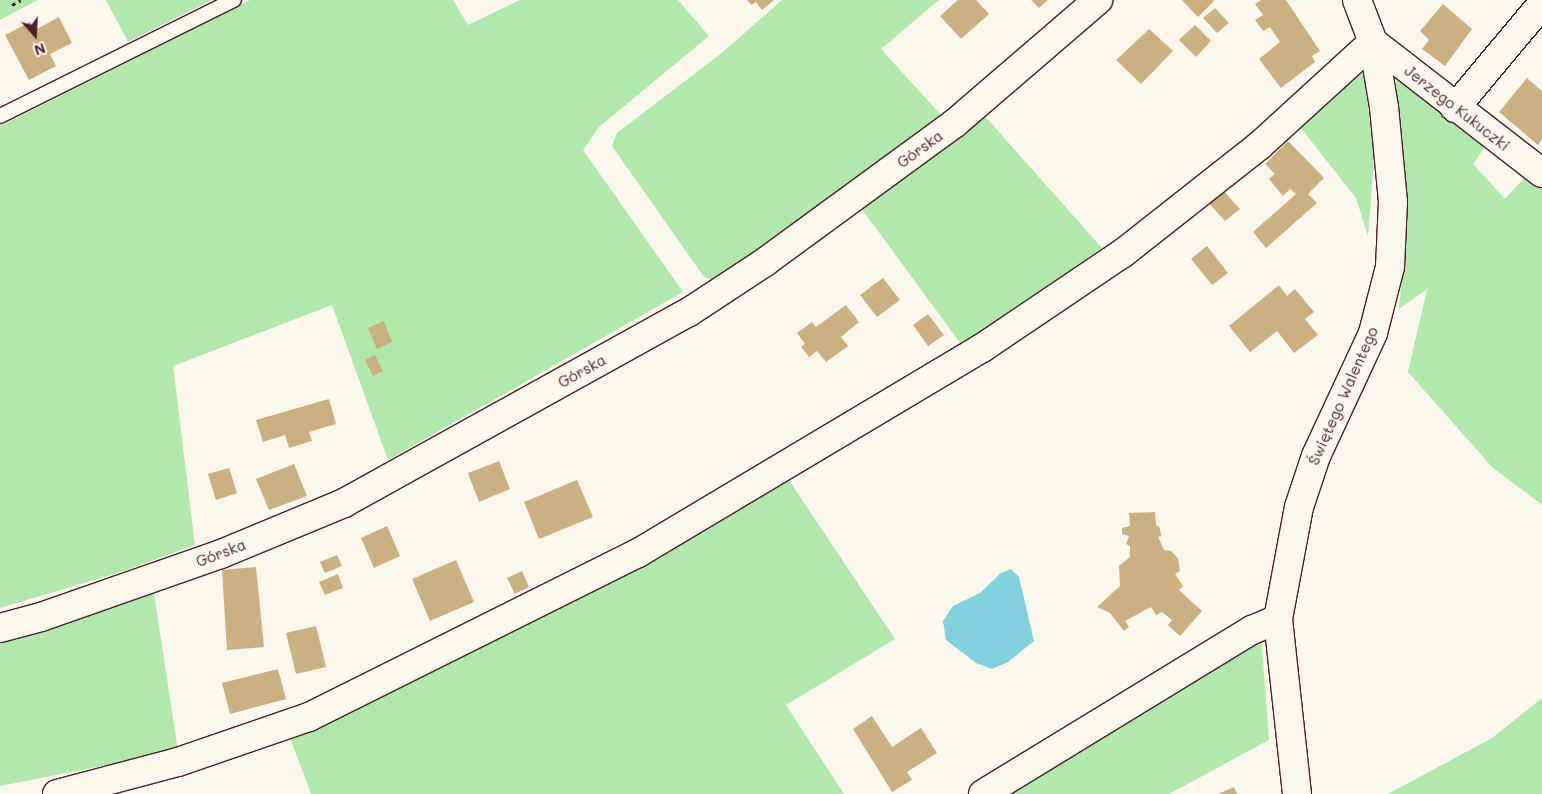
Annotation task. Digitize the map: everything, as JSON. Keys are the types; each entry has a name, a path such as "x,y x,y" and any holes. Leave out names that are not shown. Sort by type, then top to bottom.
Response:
{"street":[{"name":"Górska","path":"0,628 41,617 221,554 344,503 689,312 766,262 955,123 1098,0"},
{"name":"Świętego Walentego","path":"1297,794 1278,619 1299,507 1319,448 1373,333 1390,267 1393,202 1384,107 1373,42 1356,0"},
{"path":"1455,108 1542,4"},
{"name":"Jerzego Kukuczki","path":"1373,42 1455,108 1542,173"},
{"path":"57,794 178,762 309,717 638,554 982,348 1108,264 1259,146 1373,42"},
{"path":"983,794 1252,630 1278,619"}],"lane":[{"path":"0,116 234,0"}],"path":[{"path":"12,5 21,0"}],"green space":[{"path":"0,0 38,0 0,20"},
{"path":"106,0 212,0 128,42"},
{"path":"250,0 453,0 468,25 520,0 678,0 709,36 599,127 583,150 683,292 388,460 332,305 173,366 195,545 118,573 0,608 0,126"},
{"path":"782,0 939,0 881,49 941,115 715,281 704,277 612,146 617,133 723,52"},
{"path":"1364,72 1374,159 1368,236 1356,198 1297,123 1345,83"},
{"path":"1403,76 1487,144 1473,164 1505,199 1526,176 1542,188 1542,505 1492,467 1408,372 1427,289 1399,309 1406,232 1397,127 1396,81"},
{"path":"983,114 1102,248 961,344 861,208"},
{"path":"786,476 895,639 786,705 844,794 311,794 287,730"},
{"path":"153,587 178,751 0,786 0,630"},
{"path":"1260,620 1269,740 1169,794 966,794"},
{"path":"1542,698 1542,794 1388,794 1492,738"}],"water":[{"path":"1011,569 1019,577 1034,641 1008,662 992,669 976,663 946,640 943,621 953,606 980,593 1001,573"}],"building":[{"path":"747,0 774,0 762,10 756,2 751,5"},
{"path":"958,0 976,0 989,14 961,39 940,16"},
{"path":"1031,0 1048,0 1039,8"},
{"path":"1182,0 1213,0 1214,1 1198,17"},
{"path":"1261,0 1286,0 1320,51 1312,56 1315,62 1281,88 1259,59 1280,42 1270,27 1263,31 1255,20 1263,15 1255,4"},
{"path":"1443,4 1472,29 1445,66 1422,49 1429,40 1420,31"},
{"path":"1215,8 1229,23 1217,33 1203,18"},
{"path":"59,17 72,43 50,54 56,66 29,80 5,35 30,22 35,30"},
{"path":"1195,25 1211,41 1196,57 1179,40"},
{"path":"1149,29 1173,51 1141,84 1116,60"},
{"path":"1527,78 1542,91 1542,139 1538,145 1499,112"},
{"path":"1288,141 1324,178 1308,194 1317,203 1266,248 1253,232 1296,194 1290,189 1283,196 1269,179 1275,174 1265,164"},
{"path":"1218,185 1240,209 1225,221 1204,198"},
{"path":"1207,246 1228,273 1212,285 1191,259"},
{"path":"883,278 900,300 877,317 860,295"},
{"path":"1279,285 1287,296 1295,289 1314,312 1305,319 1318,335 1294,353 1277,331 1250,352 1229,326"},
{"path":"846,305 859,322 841,337 848,346 826,362 817,351 809,357 801,347 805,344 797,333 812,322 816,327"},
{"path":"928,314 944,335 928,346 913,325"},
{"path":"384,321 392,342 377,349 368,328"},
{"path":"375,355 383,371 373,376 365,360"},
{"path":"329,399 336,424 309,432 312,441 289,448 285,435 263,442 256,420"},
{"path":"499,461 510,489 479,502 468,473"},
{"path":"294,464 307,496 269,510 256,479"},
{"path":"229,468 237,493 216,500 208,474"},
{"path":"577,480 593,517 539,539 524,502"},
{"path":"1155,512 1156,525 1160,528 1161,536 1158,537 1164,550 1171,551 1178,558 1180,571 1175,574 1183,586 1179,590 1202,611 1180,636 1168,625 1172,620 1162,612 1156,615 1151,607 1125,621 1129,627 1124,631 1110,613 1097,607 1120,586 1119,566 1130,557 1130,546 1126,544 1129,536 1122,534 1122,528 1130,526 1129,513"},
{"path":"387,526 400,556 374,568 361,538"},
{"path":"337,555 342,566 325,573 320,562"},
{"path":"456,560 474,602 430,621 412,579"},
{"path":"256,567 264,647 227,650 222,570"},
{"path":"522,571 529,587 515,594 507,578"},
{"path":"338,574 343,588 325,595 319,582"},
{"path":"316,626 326,667 296,674 286,633"},
{"path":"278,669 286,699 230,714 222,683"},
{"path":"872,716 892,747 921,728 937,753 907,772 912,780 892,792 853,729"},
{"path":"1234,787 1237,794 1218,794"}]}
